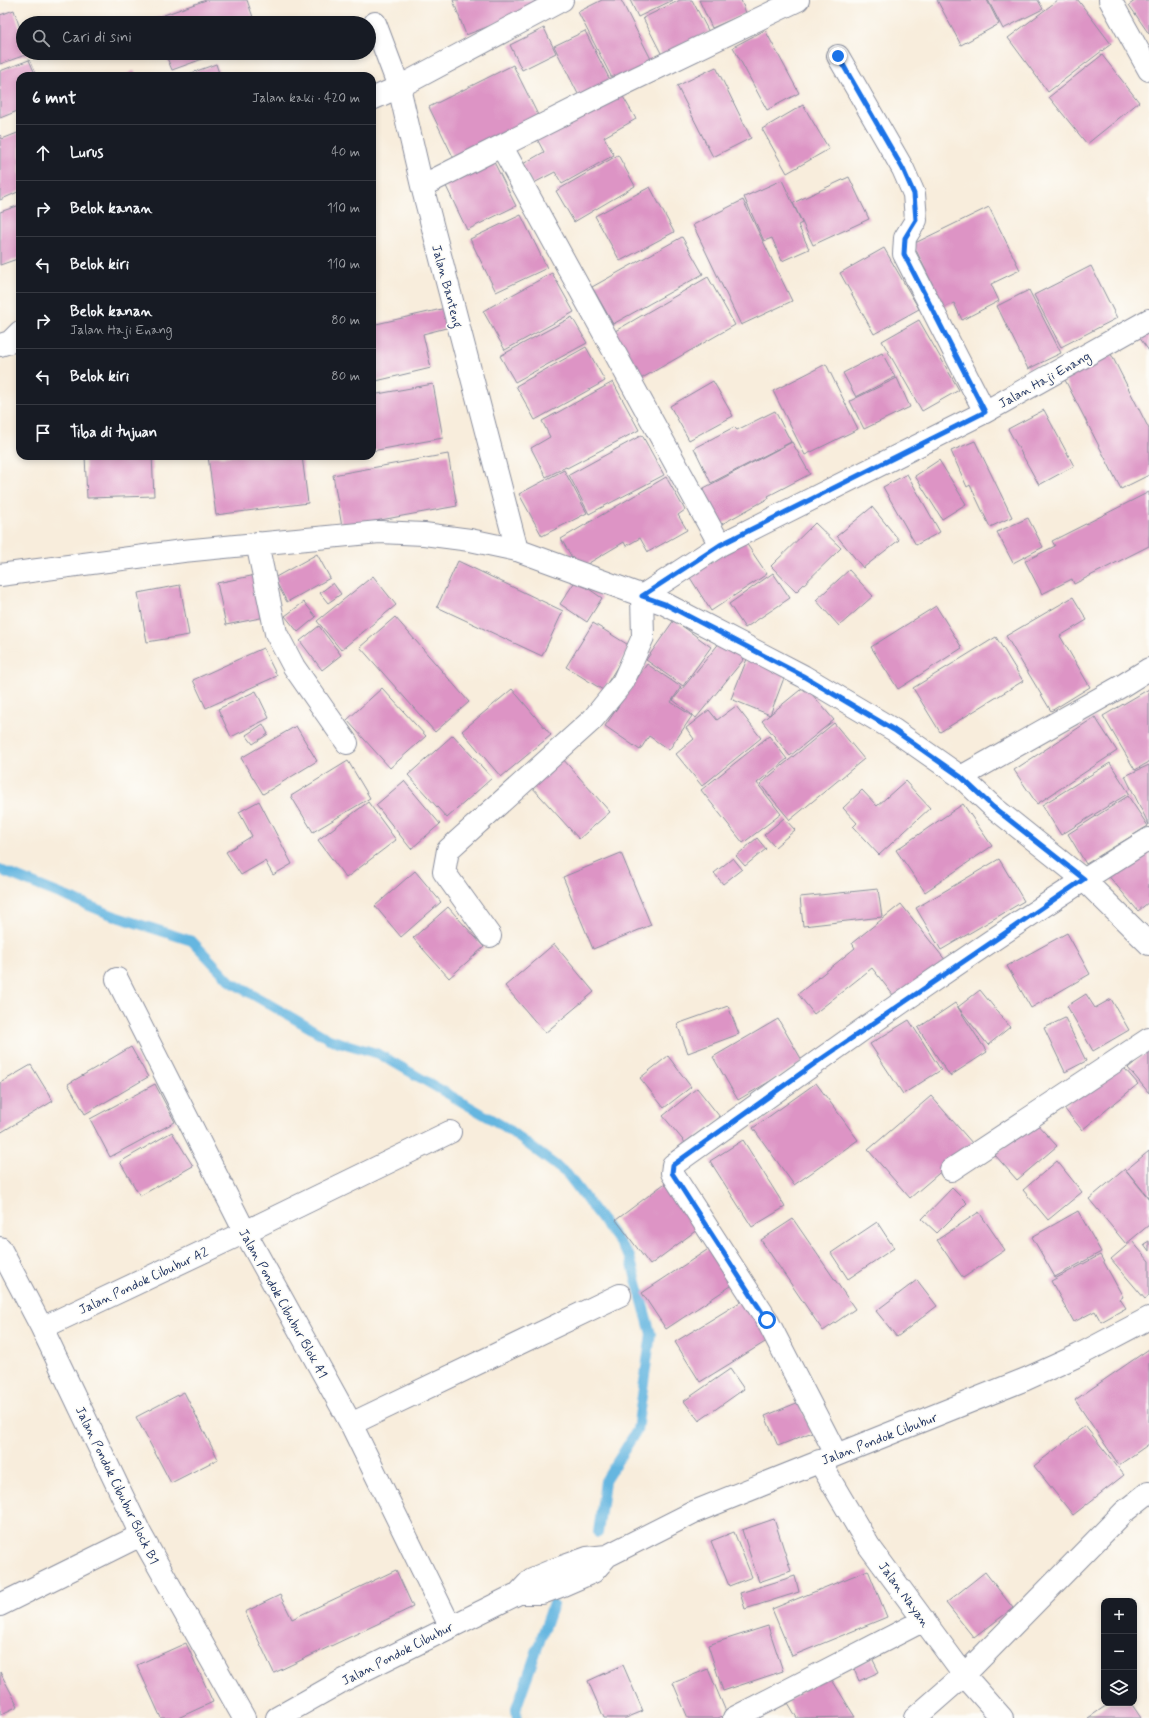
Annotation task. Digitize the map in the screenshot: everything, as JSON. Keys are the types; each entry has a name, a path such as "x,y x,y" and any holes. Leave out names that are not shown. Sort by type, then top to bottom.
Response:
{"street":[{"path":"376,97 399,87 562,0"},
{"path":"422,186 502,147 626,83 798,0"},
{"path":"1110,0 1149,70"},
{"name":"Jalan Banteng","path":"376,26 399,87 422,186 517,550"},
{"path":"838,56 903,169 914,194 916,220 905,238 904,254 985,412"},
{"path":"502,147 720,545"},
{"name":"Jalan Haji Enang","path":"642,596 720,545 985,412 1149,320"},
{"path":"0,345 10,342 16,336"},
{"path":"0,575 183,551 379,532 424,534 470,540 517,550 665,604 803,676 894,730 961,777 993,807 1084,879 1149,944"},
{"path":"258,543 276,633 294,667 347,743"},
{"path":"490,936 444,872 448,850 592,720 623,682 643,637 642,596"},
{"path":"961,777 1149,669"},
{"name":"Jalan Nayan","path":"997,1715 964,1675 869,1546 767,1320 672,1173 673,1165 814,1064 1084,879 1149,839"},
{"name":"Jalan Pondok Cibubur Blok A1","path":"118,979 245,1232 351,1424 450,1626"},
{"path":"951,1170 1149,1038"},
{"name":"Jalan Pondok Cibubur A2","path":"42,1328 245,1232 450,1132"},
{"name":"Jalan Pondok Cibubur Block B1","path":"0,1248 42,1328 141,1535 244,1718"},
{"path":"351,1424 620,1295"},
{"name":"Jalan Pondok Cibubur","path":"277,1718 344,1680 519,1593 532,1579 587,1558 607,1556 694,1512 1026,1379 1079,1355 1149,1318"},
{"path":"915,1718 964,1675 1125,1511 1149,1492"},
{"path":"0,1605 141,1535"},
{"path":"734,1718 924,1620"}],"building":[{"path":"206,0 247,0 253,16 161,16"},
{"path":"453,0 549,0 550,3 466,35"},
{"path":"602,0 621,0 653,63 614,82 578,12"},
{"path":"630,0 673,0 638,17"},
{"path":"680,0 692,0 709,32 662,55 643,18"},
{"path":"699,0 741,0 746,13 712,28"},
{"path":"937,0 987,0 999,24 961,45"},
{"path":"988,0 1038,0 1043,9 1003,29"},
{"path":"1058,0 1078,0 1111,44 1048,92 1008,38"},
{"path":"1136,0 1149,0 1149,34 1129,5"},
{"path":"14,10 16,16 16,58 0,64 0,15"},
{"path":"544,28 556,53 522,70 510,45"},
{"path":"765,30 799,93 767,110 733,47"},
{"path":"585,31 611,82 580,98 554,46"},
{"path":"1102,55 1139,102 1087,144 1049,97"},
{"path":"29,60 34,72 16,72 16,112 0,118 0,71"},
{"path":"168,60 200,60 172,70"},
{"path":"216,64 219,72 194,72"},
{"path":"513,65 541,121 456,163 429,107"},
{"path":"716,67 751,138 713,157 677,86"},
{"path":"622,95 636,119 604,137 614,155 562,184 555,172 532,184 521,165 544,152 537,139"},
{"path":"803,105 829,149 787,173 762,129"},
{"path":"16,134 16,193 0,200 0,135 2,139"},
{"path":"618,155 635,186 574,222 556,191"},
{"path":"493,160 516,206 467,230 445,184"},
{"path":"849,177 869,219 813,245 793,203"},
{"path":"782,180 802,223 798,225 809,249 782,261 772,238 764,241 744,197"},
{"path":"650,187 674,232 620,261 595,216"},
{"path":"743,200 792,301 741,325 693,225"},
{"path":"16,206 16,259 0,265 0,212"},
{"path":"989,207 1020,270 991,284 999,301 962,320 954,303 944,308 913,244"},
{"path":"521,215 547,268 496,292 470,239"},
{"path":"682,237 703,274 613,324 592,287"},
{"path":"884,248 919,309 874,334 840,273"},
{"path":"1091,266 1117,318 1061,347 1034,295"},
{"path":"552,273 574,312 505,350 483,311"},
{"path":"708,277 735,325 637,381 610,334"},
{"path":"1029,290 1061,353 1028,369 997,306"},
{"path":"446,308 450,327 423,334 431,368 376,381 376,324"},
{"path":"572,317 587,343 515,382 500,356"},
{"path":"919,320 959,390 922,411 882,341"},
{"path":"1149,330 1149,351 1139,337"},
{"path":"586,347 605,381 535,420 516,386"},
{"path":"882,353 895,377 856,397 843,373"},
{"path":"1111,354 1149,429 1149,475 1121,489 1064,378"},
{"path":"826,364 858,429 805,455 773,391"},
{"path":"897,378 910,407 864,429 850,401"},
{"path":"713,381 733,416 689,440 670,406"},
{"path":"613,382 639,430 567,468 566,467 546,477 531,448 550,437 542,421"},
{"path":"433,384 443,438 376,450 376,394"},
{"path":"1044,410 1074,466 1039,485 1008,429"},
{"path":"775,411 791,442 711,483 694,448 734,427 737,430"},
{"path":"642,435 664,475 589,514 569,475"},
{"path":"975,441 1012,517 990,527 970,485 967,487 951,451"},
{"path":"792,442 810,474 768,496 769,498 720,525 702,489"},
{"path":"448,454 457,506 342,527 333,475"},
{"path":"85,460 152,460 154,496 87,498"},
{"path":"209,460 303,460 308,503 216,515"},
{"path":"939,460 966,504 942,519 915,476"},
{"path":"564,470 587,513 542,536 519,494"},
{"path":"907,474 940,532 916,545 883,487"},
{"path":"666,477 685,510 678,515 687,530 648,552 640,538 626,546 624,542 579,569 561,539"},
{"path":"1149,492 1149,546 1074,584 1072,579 1042,594 1025,561 1055,546 1052,541"},
{"path":"872,507 899,540 863,568 837,536"},
{"path":"1028,518 1043,547 1013,563 997,532"},
{"path":"815,523 841,548 796,592 771,566"},
{"path":"744,540 767,574 711,611 689,576"},
{"path":"317,554 330,578 287,602 274,578"},
{"path":"458,561 563,611 542,656 437,607"},
{"path":"849,570 873,596 839,626 816,600"},
{"path":"773,573 790,598 745,628 729,604"},
{"path":"256,575 265,617 226,625 217,583"},
{"path":"373,576 396,605 341,650 317,621"},
{"path":"576,580 602,598 587,622 560,604"},
{"path":"333,583 341,594 328,603 320,593"},
{"path":"180,585 189,635 147,642 138,593"},
{"path":"1073,597 1087,620 1060,636 1090,687 1051,711 1006,636"},
{"path":"304,602 316,617 298,632 285,616"},
{"path":"936,606 962,648 898,689 871,647"},
{"path":"395,617 469,702 435,732 360,647"},
{"path":"674,620 711,647 683,686 646,660"},
{"path":"593,623 630,646 603,690 566,667"},
{"path":"319,626 341,655 322,670 300,641"},
{"path":"996,637 1023,681 940,732 913,688"},
{"path":"721,641 744,659 696,718 673,700"},
{"path":"263,648 277,676 206,708 193,680"},
{"path":"749,654 787,670 770,715 731,699"},
{"path":"647,664 681,687 671,702 692,716 669,750 649,736 640,750 605,726"},
{"path":"805,686 834,720 790,756 762,721"},
{"path":"382,688 426,736 390,768 347,720"},
{"path":"512,689 551,735 501,777 462,731"},
{"path":"1149,689 1149,762 1135,770 1103,716"},
{"path":"256,691 269,718 231,737 218,709"},
{"path":"736,706 761,738 702,786 676,754 694,739 686,728 709,710 717,720"},
{"path":"1095,717 1117,751 1037,804 1014,770"},
{"path":"834,723 864,759 790,820 760,784"},
{"path":"263,724 268,734 253,744 246,735"},
{"path":"296,726 317,761 263,794 241,758"},
{"path":"453,735 492,778 447,818 408,775"},
{"path":"769,736 787,759 757,783 781,814 743,843 701,790"},
{"path":"562,758 610,812 579,839 531,786"},
{"path":"348,761 370,798 313,832 291,796"},
{"path":"1110,763 1129,793 1061,835 1042,805"},
{"path":"1149,765 1149,825 1125,776"},
{"path":"404,781 440,824 411,849 376,805"},
{"path":"905,781 930,808 879,855 853,827 857,823 843,808 862,790 877,806"},
{"path":"1128,796 1148,826 1086,864 1068,834"},
{"path":"259,801 292,864 273,875 265,861 241,875 226,852 252,836 239,812"},
{"path":"368,802 396,840 346,878 318,840"},
{"path":"963,804 992,846 925,892 896,850"},
{"path":"784,818 795,830 775,847 764,835"},
{"path":"757,838 766,849 745,866 736,856"},
{"path":"1143,845 1149,852 1149,902 1138,911 1107,874"},
{"path":"621,853 651,925 593,949 563,877"},
{"path":"733,858 742,869 723,884 714,873"},
{"path":"999,859 1024,901 941,950 916,908"},
{"path":"415,871 441,902 401,937 375,906"},
{"path":"878,889 882,917 803,926 800,897"},
{"path":"901,904 946,961 897,1000 872,968 814,1014 798,994 855,948 852,943"},
{"path":"448,907 484,947 449,978 413,938"},
{"path":"1067,933 1090,974 1031,1008 1007,966"},
{"path":"554,944 594,992 545,1033 505,986"},
{"path":"980,990 1010,1027 988,1045 958,1007"},
{"path":"1086,994 1095,1008 1111,999 1129,1030 1093,1051 1067,1006"},
{"path":"955,1003 987,1052 950,1076 918,1028"},
{"path":"728,1006 739,1034 688,1053 677,1024"},
{"path":"1065,1018 1086,1061 1065,1072 1044,1028"},
{"path":"778,1019 803,1062 738,1100 713,1057"},
{"path":"909,1020 941,1070 903,1094 870,1044"},
{"path":"131,1047 148,1077 85,1114 68,1084"},
{"path":"1149,1050 1149,1093 1128,1068"},
{"path":"668,1056 691,1087 664,1108 640,1078"},
{"path":"1119,1062 1138,1084 1082,1130 1063,1107"},
{"path":"31,1065 53,1101 0,1133 0,1083"},
{"path":"816,1083 858,1140 794,1185 753,1128"},
{"path":"155,1084 175,1122 110,1157 90,1119"},
{"path":"697,1088 720,1117 687,1145 663,1116"},
{"path":"931,1096 973,1144 910,1198 868,1150"},
{"path":"1034,1121 1057,1146 1017,1180 995,1155"},
{"path":"172,1132 193,1166 140,1196 120,1162"},
{"path":"743,1140 785,1207 752,1227 710,1161"},
{"path":"1149,1151 1149,1198 1126,1170"},
{"path":"1057,1161 1082,1192 1048,1220 1023,1190"},
{"path":"1125,1169 1149,1199 1149,1225 1126,1244 1089,1199"},
{"path":"668,1181 702,1226 650,1265 616,1220"},
{"path":"952,1188 967,1203 937,1233 922,1219"},
{"path":"1078,1211 1101,1252 1055,1277 1032,1237"},
{"path":"979,1212 1005,1250 963,1278 937,1240"},
{"path":"793,1219 855,1309 823,1331 761,1240"},
{"path":"877,1222 894,1248 848,1279 831,1253"},
{"path":"1132,1241 1149,1261 1149,1296 1145,1299 1111,1259"},
{"path":"1149,1241 1149,1251 1144,1244"},
{"path":"716,1244 740,1280 666,1329 642,1293"},
{"path":"1100,1255 1123,1297 1120,1299 1126,1308 1101,1322 1095,1311 1074,1322 1051,1281"},
{"path":"917,1280 937,1306 897,1337 876,1311"},
{"path":"745,1299 770,1339 700,1382 675,1342"},
{"path":"1149,1349 1149,1444 1119,1465 1075,1400"},
{"path":"730,1369 744,1389 699,1421 684,1401"},
{"path":"184,1392 218,1459 171,1483 136,1417"},
{"path":"799,1402 812,1432 778,1446 765,1416"},
{"path":"1085,1426 1124,1475 1073,1515 1034,1466"},
{"path":"774,1519 791,1571 759,1582 742,1530"},
{"path":"734,1532 752,1577 729,1586 711,1541"},
{"path":"396,1570 413,1607 274,1673 245,1612 280,1595 292,1619"},
{"path":"868,1570 887,1617 792,1656 772,1609"},
{"path":"985,1572 1013,1608 974,1638 946,1603"},
{"path":"795,1576 799,1592 745,1609 740,1593"},
{"path":"768,1626 783,1671 723,1691 708,1645"},
{"path":"186,1643 213,1702 178,1718 161,1718 137,1665"},
{"path":"872,1658 879,1672 859,1681 853,1667"},
{"path":"623,1665 643,1711 626,1718 604,1718 588,1681"},
{"path":"708,1669 727,1714 718,1718 688,1718 673,1683"},
{"path":"0,1672 18,1706 0,1715"},
{"path":"829,1675 855,1717 797,1718 787,1701"},
{"path":"1106,1706 1133,1706 1141,1718 1088,1718"}],"waterway":[{"path":"0,870 117,917 192,941 231,982 329,1039 379,1054 505,1127 567,1174 630,1257 651,1334 637,1430 605,1481 598,1533"},
{"path":"517,1718 516,1709 553,1604"}],"route":[{"path":"767,1320 672,1173 673,1165 814,1064 1084,879 993,807 961,777 894,730 803,676 665,604 642,596 720,545 985,412 904,254 905,238 916,220 914,194 903,169 838,56"}]}
